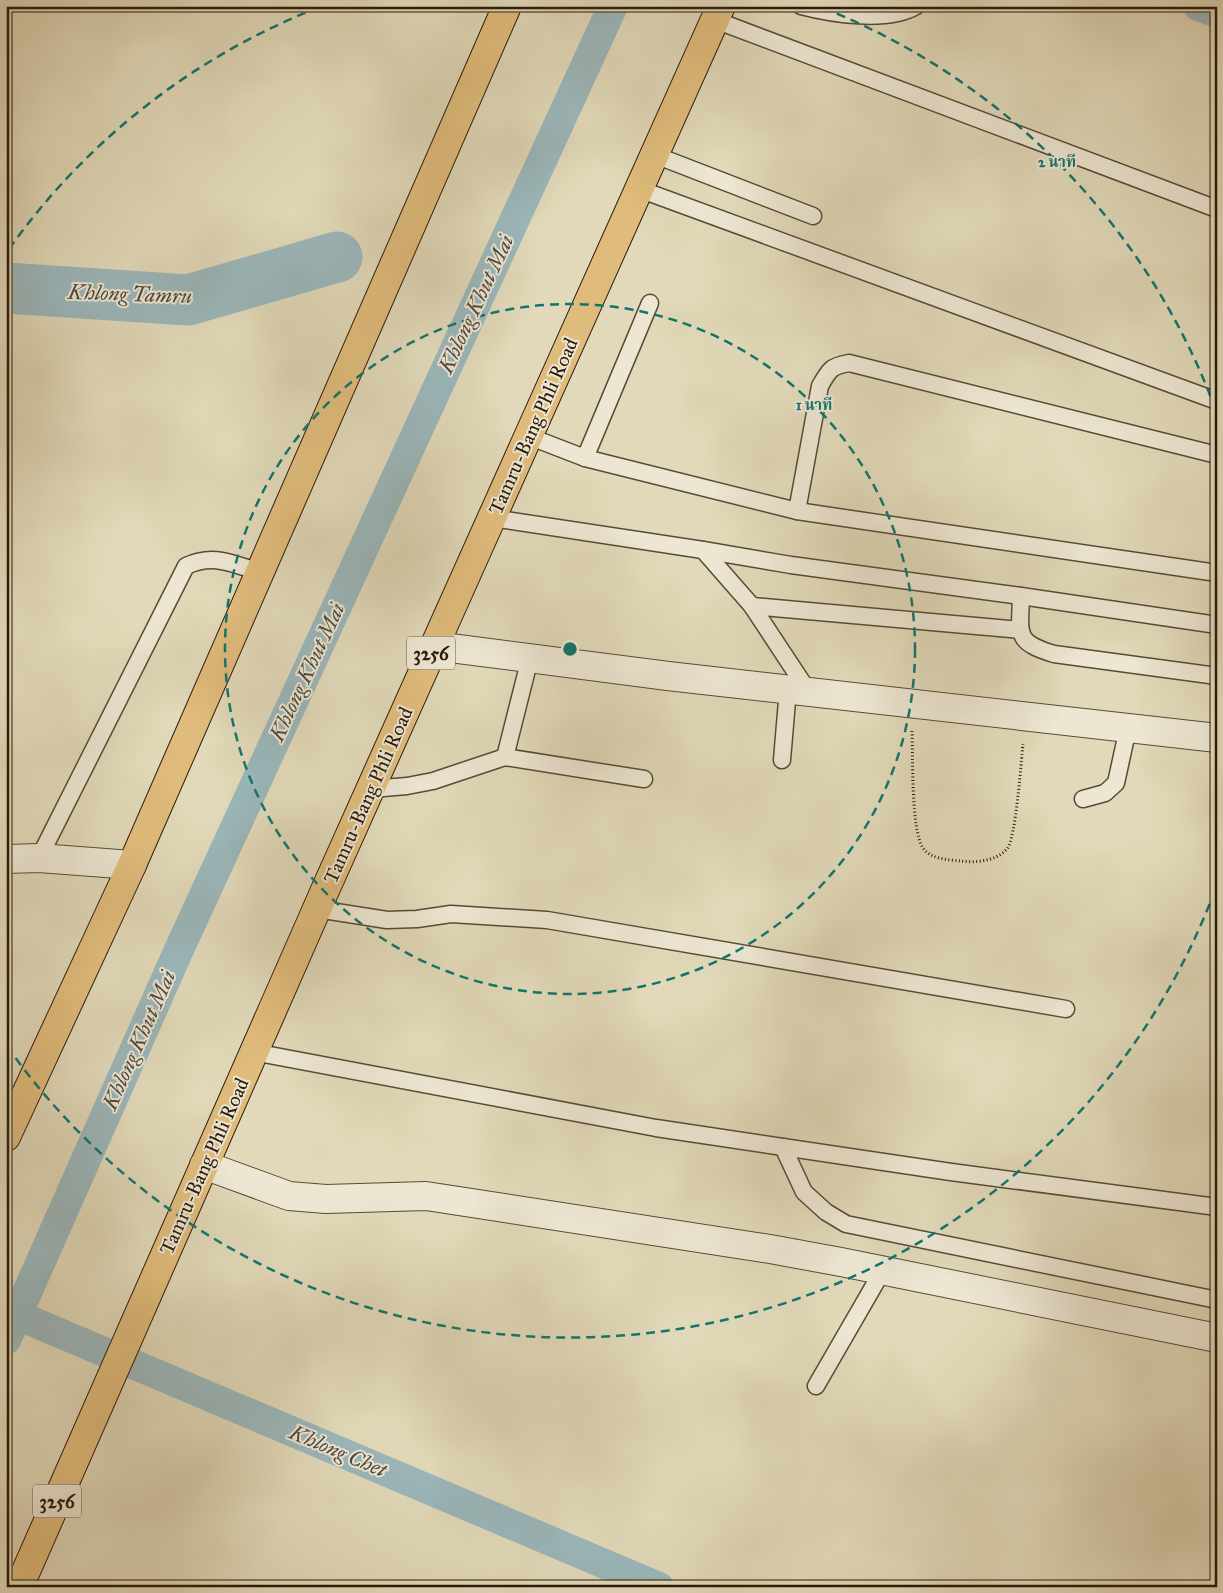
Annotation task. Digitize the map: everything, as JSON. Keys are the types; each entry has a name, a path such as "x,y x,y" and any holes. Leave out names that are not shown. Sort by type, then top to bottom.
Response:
{"main road":[{"path":"6,1137 132,865 507,6"},
{"name":"Tamru-Bang Phli Road","path":"20,1587 317,909 718,13"}],"street":[{"path":"435,646 668,676 1217,738"},
{"path":"6,859 39,858 132,865"},
{"path":"204,1165 290,1196 326,1199 426,1196 770,1249 1217,1338"}],"lane":[{"path":"801,6 841,15 883,15 911,9 916,6"},
{"path":"718,13 1217,209"},
{"path":"655,155 813,216"},
{"path":"639,189 1217,401"},
{"path":"585,458 650,303"},
{"path":"797,511 820,386 828,370 837,365 849,363 1217,455"},
{"path":"528,436 585,458 797,511 1217,573"},
{"path":"492,518 791,565 1217,625"},
{"path":"703,550 752,606 798,690 782,760"},
{"path":"39,858 186,566 198,560 216,559 260,572"},
{"path":"1021,596 1020,630 1025,642 1037,649 1054,654 1217,676"},
{"path":"752,606 1020,630"},
{"path":"505,757 530,658"},
{"path":"1083,799 1106,793 1116,783 1128,728"},
{"path":"371,789 406,786 433,781 505,757 644,779"},
{"path":"317,909 387,920 417,919 451,914 547,920 1066,1009"},
{"path":"254,1052 656,1128 1217,1207"},
{"path":"783,1147 804,1192 826,1212 846,1224 1217,1300"},
{"path":"816,1386 883,1270"}],"path":[{"path":"911,703 915,824 923,848 941,860 971,862 991,859 1008,848 1013,831 1026,716"}],"waterway":[{"name":"Khlong Khut Mai","path":"6,1340 177,954 613,6"},
{"path":"1198,6 1217,13"},
{"name":"Khlong Tamru","path":"6,288 188,300 337,257"},
{"name":"Khlong Chet","path":"17,1315 659,1587"}]}
